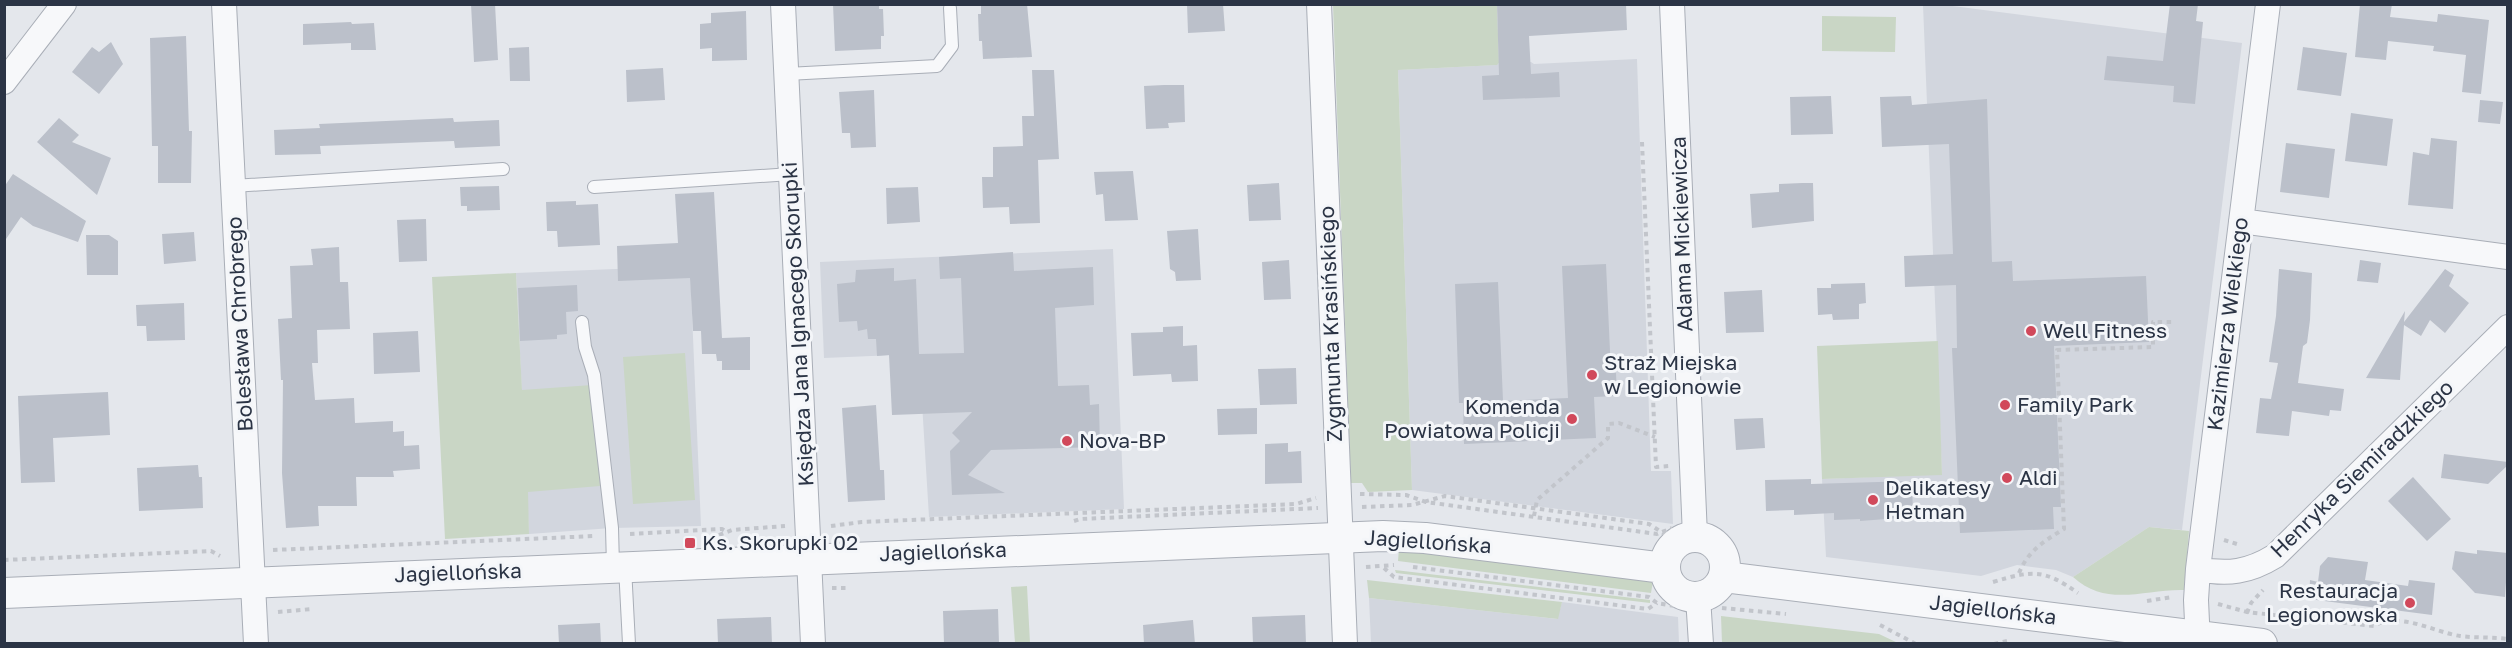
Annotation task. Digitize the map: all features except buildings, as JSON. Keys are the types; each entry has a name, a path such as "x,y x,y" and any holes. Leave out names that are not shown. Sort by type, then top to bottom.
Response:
{"street":[{"path":"4,82 64,4"},
{"name":"Bolesława Chrobrego","path":"224,4 256,644"},
{"name":"Księdza Jana Ignacego Skorupki","path":"783,4 813,644"},
{"name":"Zygmunta Krasińskiego","path":"1319,4 1345,644"},
{"name":"Adama Mickiewicza","path":"1672,4 1686,531"},
{"name":"Kazimierza Wielkiego","path":"2197,640 2198,569 2268,4"},
{"path":"2241,221 2508,256"},
{"name":"Henryka Siemiradzkiego","path":"2198,569 2222,574 2236,572 2260,565 2275,556 2508,327"},
{"path":"1686,531 1711,540 1722,552 1725,560 1724,577 1714,591 1699,604 1669,584 1664,568 1668,552 1686,531"},
{"name":"Jagiellońska","path":"4,592 253,582 617,557 809,558 1339,537 1425,538 1664,568"},
{"name":"Jagiellońska","path":"1724,577 2197,640 2262,644"},
{"path":"1699,604 1701,644"}],"lane":[{"path":"787,74 937,66 952,46 950,8"},
{"path":"233,186 503,169"},
{"path":"594,187 791,174"},
{"path":"582,322 585,347 594,375 629,644"}],"path":[{"path":"1642,142 1656,467 1674,465"},
{"path":"2084,596 2052,575 2020,573 2024,560 2035,549 2064,529 2058,350 2153,347 2153,322 2173,322"},
{"path":"1534,516 1537,500 1608,438 1608,424 1619,423 1655,437"},
{"path":"1352,494 1406,495 1426,502 1657,534 1686,531"},
{"path":"823,526 1296,504 1311,501 1318,496"},
{"path":"4,567 211,557 231,550 231,543 264,539 264,551 597,536 617,557 721,535 732,530 787,526"},
{"path":"2219,538 2246,547"},
{"path":"1396,564 1383,567 1394,577 1648,609 1657,603 1699,604 1796,615"},
{"path":"1407,566 1649,597 1657,603"},
{"path":"2142,602 2180,597"},
{"path":"2235,598 2235,608"},
{"path":"2212,603 2373,626 2384,620 2425,626 2454,635 2508,639"},
{"path":"1878,624 1916,644"}],"shaded area":[{"path":"1923,5 1945,5 2242,43 2182,530 2149,527 2073,577 2056,570 2017,565 1981,576 1826,557 1822,479 1942,474"},
{"path":"1637,59 1651,471 1671,471 1673,524 1412,490 1398,70 1499,63 1531,62 1534,64"},
{"path":"1113,249 1124,509 929,517 919,354 824,358 820,262"},
{"path":"690,266 701,526 612,528 529,534 516,273"},
{"path":"1369,598 1557,619 1562,602 1678,617 1679,643 1371,643"}],"green space":[{"path":"1333,5 1497,5 1499,63 1497,65 1398,70 1412,490 1368,492 1362,483 1351,483"},
{"path":"1822,16 1896,17 1895,52 1822,51"},
{"path":"516,273 522,390 592,385 600,486 528,492 529,534 445,539 432,277"},
{"path":"1938,341 1942,475 1822,479 1817,346"},
{"path":"685,353 695,500 633,504 623,357"},
{"path":"2149,527 2189,531 2184,590 2113,594 2099,592 2073,577"},
{"path":"1399,548 1653,581 1651,593 1398,561"},
{"path":"1395,570 1650,600 1650,603 1396,573"},
{"path":"1367,580 1562,602 1558,619 1369,598"},
{"path":"1027,586 1030,643 1015,643 1011,587"},
{"path":"1721,616 1879,634 1898,643 1722,643"}],"place":[{"name":"Well Fitness","path":"2031,331"},
{"name":"Straż Miejska w Legionowie","path":"1592,375"},
{"name":"Family Park","path":"2005,405"},
{"name":"Komenda Powiatowa Policji","path":"1572,419"},
{"name":"Nova-BP","path":"1067,441"},
{"name":"Aldi","path":"2007,478"},
{"name":"Delikatesy Hetman","path":"1873,500"},
{"name":"Ks. Skorupki 02","path":"690,543"},
{"name":"Restauracja Legionowska","path":"2410,603"}]}
